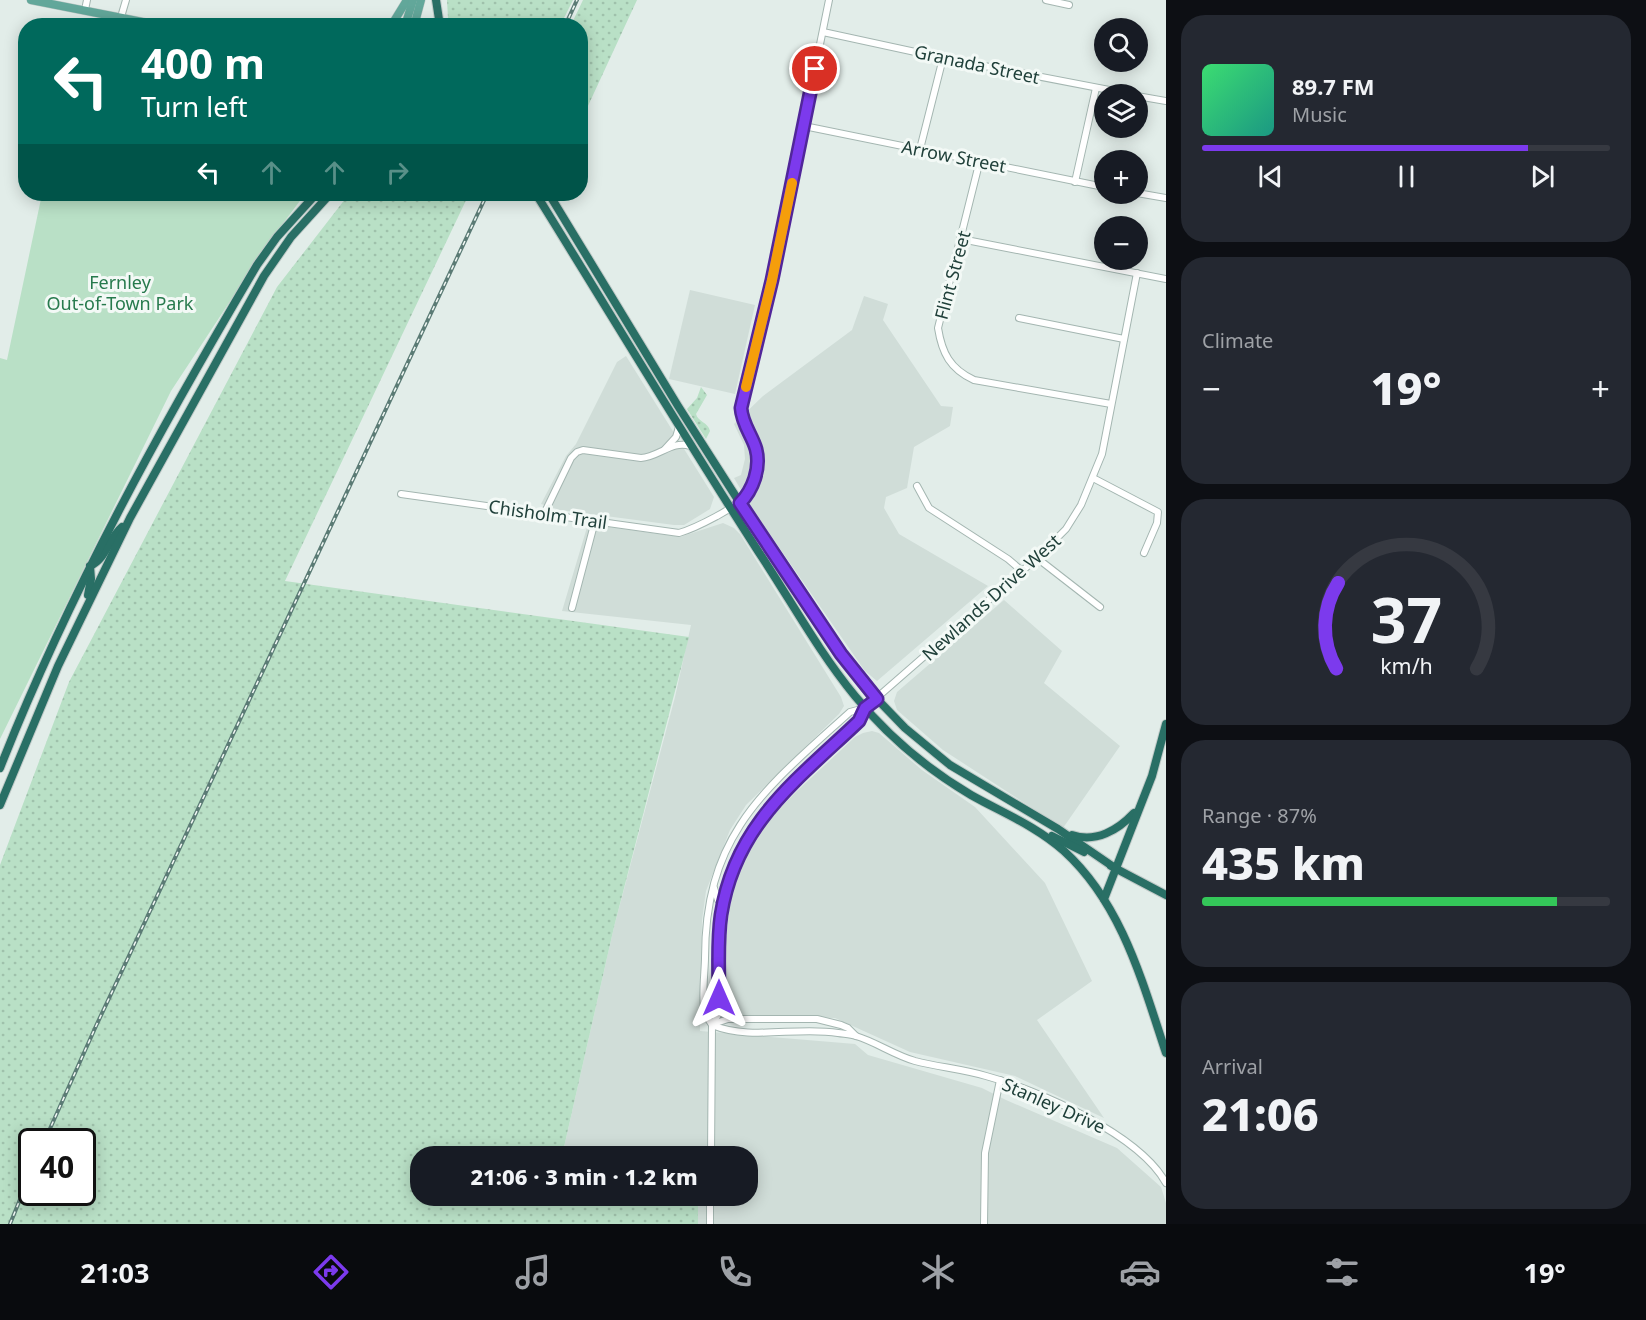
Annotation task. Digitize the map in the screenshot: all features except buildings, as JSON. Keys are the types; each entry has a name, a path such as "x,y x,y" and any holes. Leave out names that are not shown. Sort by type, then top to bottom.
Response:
{"highway":[{"path":"436,0 439,18"},
{"path":"0,768 46,659 90,566 145,462 242,290 268,249 310,201"},
{"path":"0,805 28,733 127,523 272,263 291,237 324,201"},
{"path":"540,201 730,509 835,670 865,708 906,748 970,795 1166,895"},
{"path":"553,201 740,503 841,654 877,699 905,728 950,765 1058,829 1115,868"},
{"path":"225,348 222,344 223,334 242,290"},
{"path":"90,566 99,562 114,535 127,523"},
{"path":"87,604 91,579 90,566"},
{"path":"1104,899 1157,762 1166,724"},
{"path":"1058,829 1074,837 1099,836 1125,823 1139,808"},
{"path":"1030,826 1054,842 1076,863 1104,899 1132,953 1166,1053"}],"main road":[{"path":"31,0 126,18"},
{"path":"396,18 407,0"},
{"path":"407,18 413,0"},
{"path":"416,18 422,0"}],"street":[{"path":"85,10 87,0"},
{"path":"121,17 126,0"},
{"path":"730,509 740,503 753,486 757,450 746,429 741,408 772,280 829,0"},
{"path":"1046,0 1069,5"},
{"name":"Granada Street","path":"823,32 1094,88"},
{"path":"920,149 943,58"},
{"path":"1076,182 1094,93"},
{"path":"1148,98 1166,101"},
{"name":"Arrow Street","path":"804,126 980,160 1094,185"},
{"name":"Flint Street","path":"980,160 938,328 941,347 954,368 974,380 1111,404"},
{"path":"1148,195 1166,198"},
{"path":"961,239 1166,279"},
{"name":"Newlands Drive West","path":"865,708 1036,558 1065,529 1081,505 1102,454 1137,273"},
{"path":"1019,318 1124,339"},
{"path":"664,450 676,438 679,427"},
{"path":"544,514 571,458 577,452 583,450 641,458 680,444 690,446"},
{"path":"1094,478 1158,512 1157,523 1144,553"},
{"path":"917,486 929,508 1008,559 1022,571"},
{"name":"Chisholm Trail","path":"401,494 679,533 694,529 730,509"},
{"path":"572,608 595,521"},
{"path":"1036,558 1100,607"},
{"path":"711,1146 712,1025 705,1012 705,951 706,917 714,881 734,834 762,794 850,712 865,708"},
{"path":"712,1025 719,1013 719,938 723,904 738,858 758,823 775,801 859,721 865,708"},
{"path":"714,881 715,894 723,904"},
{"name":"Stanley Drive","path":"712,1025 728,1019 817,1019 848,1028 856,1036"},
{"name":"Stanley Drive","path":"712,1025 729,1031 815,1031 856,1036 908,1059 1000,1080 1039,1094 1116,1133 1141,1152 1162,1175 1166,1183"},
{"path":"984,1224 986,1153 1000,1080"},
{"path":"710,1206 710,1224"}],"shaded area":[{"path":"690,290 755,305 735,394 669,379"},
{"path":"864,296 888,304 883,320 941,406 953,407 950,426 914,447 907,488 886,497 884,508 899,534 988,586 877,681 865,671 753,510 734,478 741,475 745,459 744,445 734,424 763,396 852,330"},
{"path":"626,356 714,497 710,509 684,525 560,510 541,504 566,456 576,444 617,362"},
{"path":"723,523 740,534 841,697 844,706 839,714 746,805 730,830 706,891 702,920 700,1031 855,1044 868,1055 982,1088 1117,1148 1161,1187 1166,1203 1166,1224 698,1224 698,1206 758,1206 758,1146 564,1146 614,927 675,697 691,625 562,611 588,524 680,537"},
{"path":"1004,600 1062,651 1044,683 1120,746 1063,828 943,750 897,710 894,701 897,692"},
{"path":"872,731 879,733 922,770 975,807 1045,883 1092,981 1037,1020 1104,1118 1015,1076 910,1052 835,1018 724,1016 726,939 731,894 745,854 764,824 797,791 855,737"}],"green space":[{"path":"447,0 573,0 564,18 448,18"},
{"path":"583,0 637,0 588,106 588,18 574,18"},
{"name":"Fernley Out-of-Town Park","path":"41,201 300,201 267,245 171,391 0,739 0,358 7,360"},
{"path":"344,201 466,201 285,581 689,637 614,927 564,1146 410,1146 410,1206 698,1206 698,1224 0,1224 0,865 69,682 277,287"},
{"path":"701,387 707,395 696,414 709,428 706,439 687,409 697,398"}],"railway":[{"path":"569,18 577,0"},
{"path":"50,1128 484,201"},
{"path":"10,1224 18,1204"}],"slow traffic":[{"path":"746,387 772,280 792,183"}],"route":[{"path":"719,998 721,915 729,880 744,846 775,801 859,721 865,708 877,699 841,654 740,503 753,486 757,450 746,429 741,408 772,280 815,69"}]}
